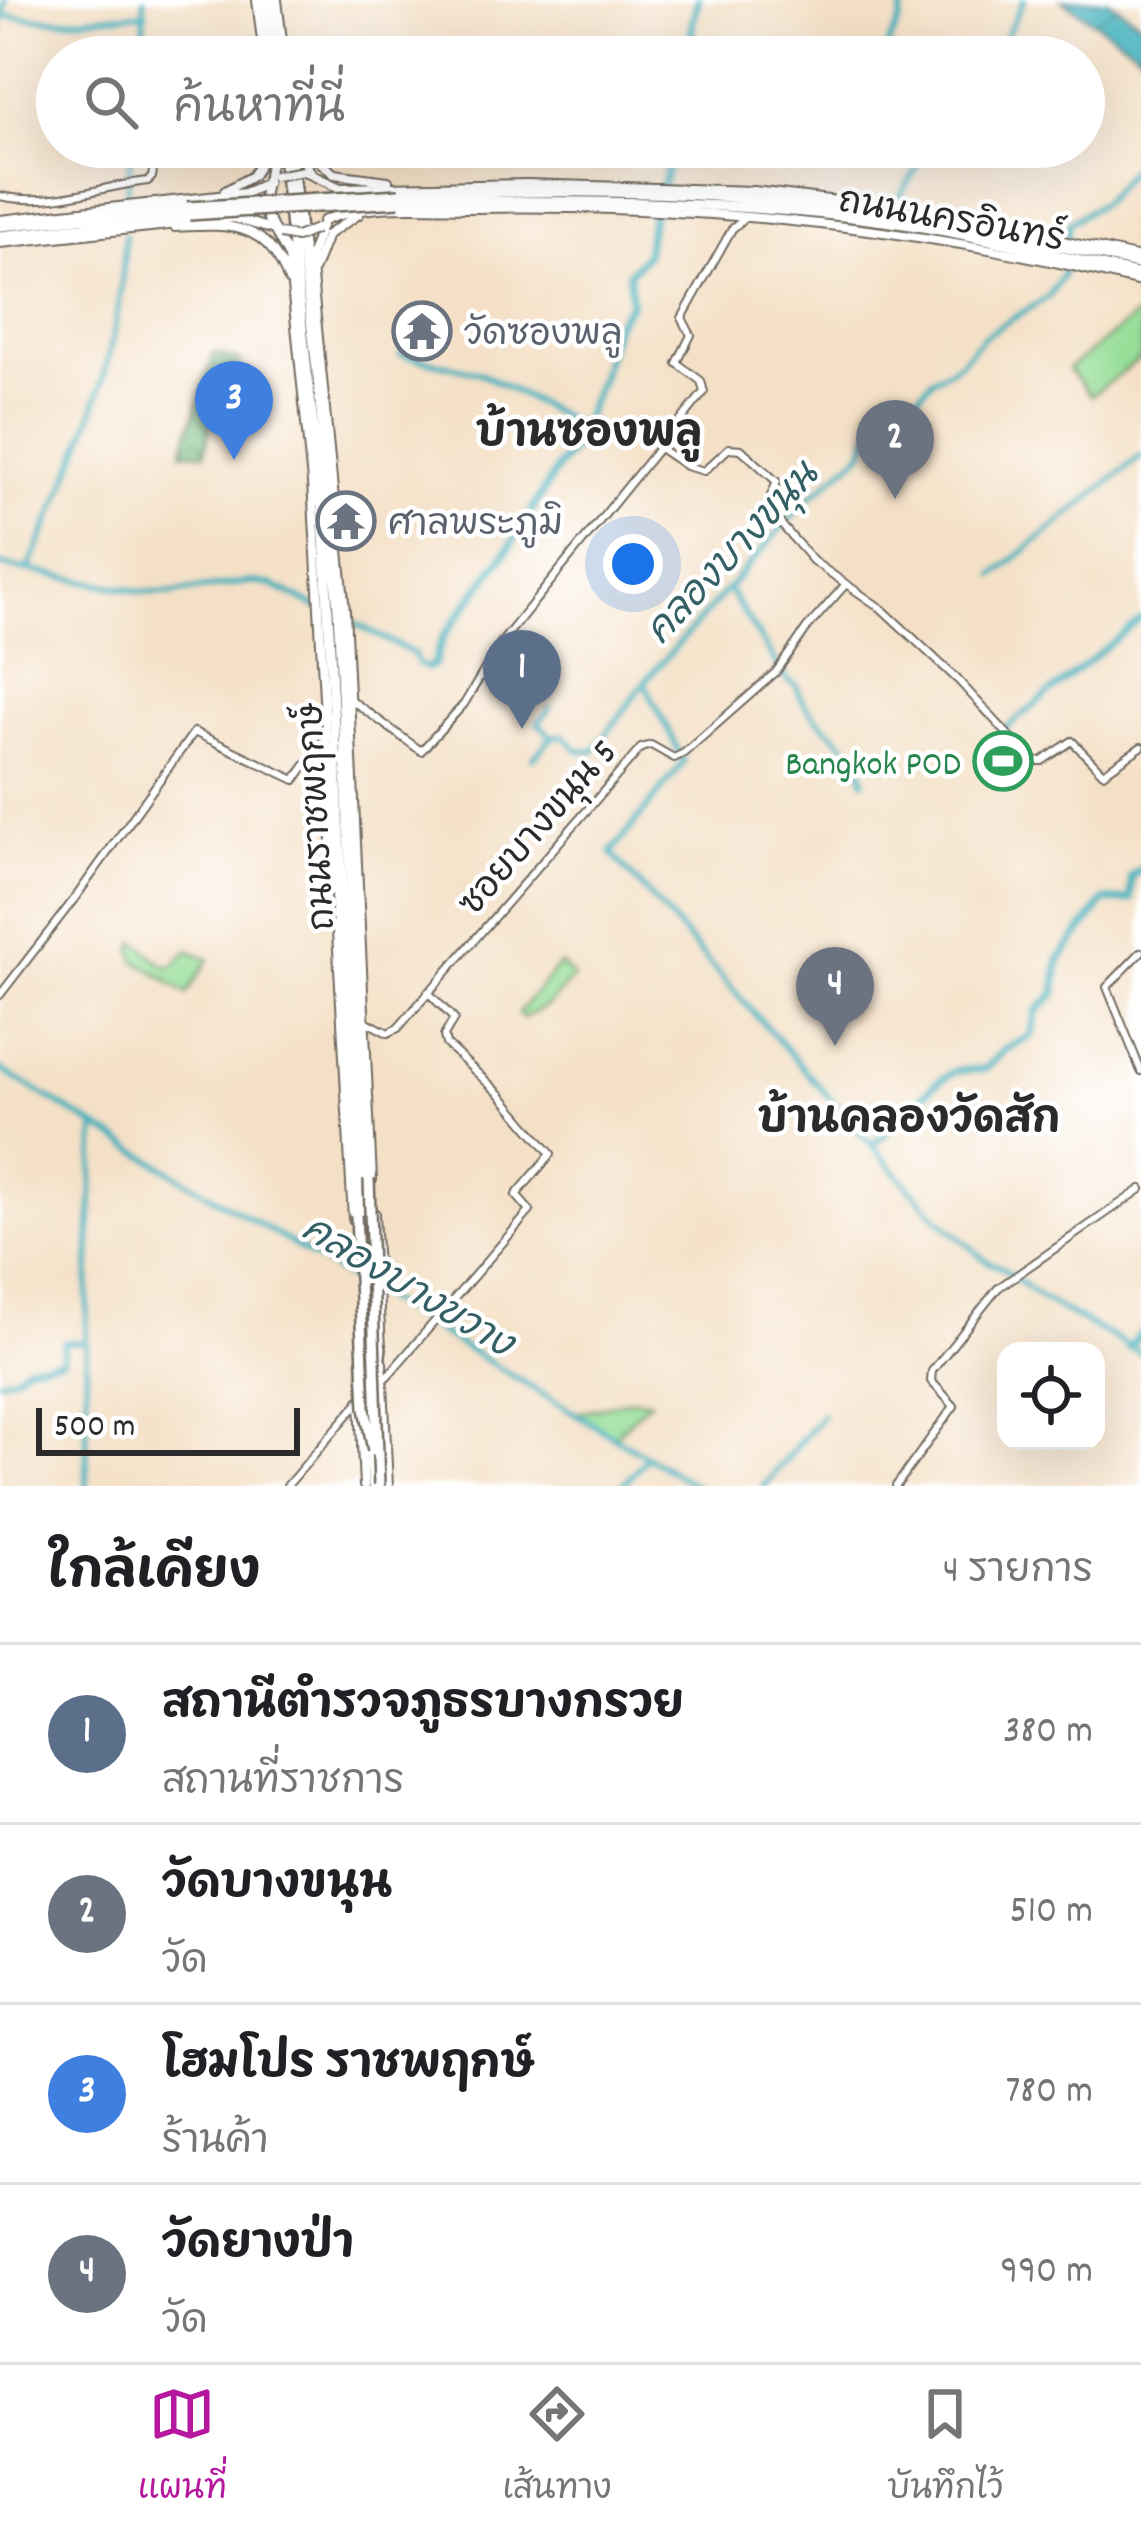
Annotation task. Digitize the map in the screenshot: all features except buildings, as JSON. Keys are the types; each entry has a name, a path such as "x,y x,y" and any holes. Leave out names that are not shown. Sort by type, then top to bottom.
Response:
{"main road":[{"path":"267,0 279,13 276,36"},
{"path":"265,36 260,26 267,0"},
{"path":"267,0 271,36"},
{"path":"200,198 227,191 258,168"},
{"path":"276,168 261,206 288,253 312,482 350,699 365,1021 377,1486"},
{"name":"ถนนราชพฤกษ์","path":"288,168 344,715 363,1138 370,1448 377,1486"},
{"name":"ถนนราชพฤกษ์","path":"289,168 328,476 358,1215 380,1382 377,1486"},
{"path":"304,168 326,194 310,250 332,449 334,613 328,734 353,1194 381,1348 380,1382"},
{"path":"325,168 343,177 443,184"},
{"path":"0,224 31,216 253,191 271,179 308,173"},
{"name":"ถนนนครอินทร์","path":"308,173 346,188 443,184 867,211 1064,252"},
{"path":"346,188 337,200 353,212"},
{"path":"234,194 246,206 234,218"},
{"name":"ถนนนครอินทร์","path":"399,198 658,198 893,223 1064,252"},
{"name":"ถนนนครอินทร์","path":"0,224 399,198 817,198 928,212 1141,279"},
{"name":"ถนนนครอินทร์","path":"319,225 370,210 658,198 722,213 1141,261"},
{"path":"817,198 867,211"},
{"path":"483,208 522,201"},
{"path":"313,276 328,235 370,210"},
{"name":"ถนนนครอินทร์","path":"0,240 188,211"},
{"path":"0,240 234,218 297,237 319,225"},
{"path":"870,227 893,223"},
{"path":"130,228 224,225 246,230 275,252 292,288"},
{"path":"328,476 332,449"},
{"path":"312,482 323,516"},
{"path":"344,715 352,749"},
{"path":"337,903 343,872"},
{"path":"363,1138 370,1174 360,1401 377,1486"},
{"path":"353,1194 358,1215 364,1408 377,1486"},
{"path":"380,1382 381,1348"},
{"path":"382,1361 394,1364"},
{"path":"362,1420 370,1448"}],"street":[{"path":"0,196 51,201 151,179 153,168"},
{"path":"722,213 731,220 732,229"},
{"path":"350,699 422,752 464,704 492,654 704,392 701,380 677,363 691,335 682,318 732,229 749,215"},
{"path":"658,447 681,464 704,471 729,448 741,449 776,482 765,504 818,565 882,609 958,680 1032,761 1042,761 1072,741 1099,772 1105,772 1141,747"},
{"name":"ซอยบางขนุน 5","path":"365,1021 391,1033 641,748 651,746 671,757 682,755 778,667 845,584"},
{"path":"0,994 194,732 292,779 299,778 328,734"},
{"path":"316,756 329,752"},
{"path":"1141,952 1107,987 1141,1071"},
{"path":"380,1382 530,1211 516,1195 551,1154 444,1040 454,1018 428,992"},
{"path":"896,1486 954,1406 931,1381 932,1371 992,1295 1141,1189"},
{"path":"287,1486 360,1401"}],"green space":[{"path":"1141,312 1141,358 1091,396 1068,369"},
{"path":"214,353 240,360 240,392 210,427 205,453 182,452"},
{"path":"136,941 162,964 173,966 188,950 209,959 187,994 135,960"},
{"path":"560,964 574,977 547,1006 523,1018 518,1013"},
{"path":"633,1399 650,1400 615,1436 576,1413"}],"water":[{"path":"1062,0 1108,0 1141,22 1141,54"}],"waterway":[{"path":"0,34 5,0"},
{"path":"144,0 144,36"},
{"path":"692,36 698,0"},
{"path":"892,36 905,0"},
{"path":"1006,36 1024,0"},
{"path":"5,16 62,20 146,13"},
{"name":"คลองบางขนุน","path":"1066,240 1069,223 1103,202 1141,158"},
{"path":"126,201 130,168"},
{"path":"661,189 668,168"},
{"path":"897,200 917,168"},
{"path":"427,668 434,664 443,637 509,548 572,450 600,380 615,324 631,303 629,273 646,254 653,209"},
{"path":"29,568 95,406 115,324 125,235"},
{"name":"คลองบางขนุน","path":"533,758 553,736 564,736 578,750 593,752 647,679 805,502 863,452 874,426 903,413 933,379 959,363 984,336 1048,297 1064,265"},
{"path":"400,354 480,373 582,427"},
{"path":"995,575 1141,456"},
{"path":"0,565 143,592 171,593 250,582 272,585 317,607"},
{"path":"728,589 810,711 853,753 864,781"},
{"path":"346,619 414,654 418,664 427,668"},
{"path":"1005,729 1141,619"},
{"path":"645,684 684,762 611,853 938,1219 1042,1299 1141,1353"},
{"path":"550,708 538,723 552,737"},
{"path":"873,1145 935,1084 955,1071 985,1069 1006,1049 1031,1036 1037,1011 1055,994 1059,960 1104,901 1131,900 1131,877 1141,869"},
{"name":"คลองบางขวาง","path":"0,1069 696,1486"},
{"path":"87,1486 86,1338 95,1129"},
{"path":"1128,1348 1141,1334"},
{"path":"0,1380 27,1365 62,1360 64,1342 86,1342"},
{"path":"764,1486 822,1415"},
{"path":"622,1486 648,1456"}],"place":[{"name":"วัดซองพลู","path":"422,331"},
{"name":"โฮมโปร ราชพฤกษ์","path":"234,460"},
{"name":"วัดบางขนุน","path":"895,499"},
{"name":"ศาลพระภูมิ","path":"346,521"},
{"name":"สถานีตำรวจภูธรบางกรวย","path":"522,729"},
{"name":"Bangkok POD","path":"1003,761"},
{"name":"วัดยางป่า","path":"835,1046"}],"district":[{"name":"บ้านซองพลู","path":"589,430"},
{"name":"บ้านคลองวัดสัก","path":"909,1116"}]}
